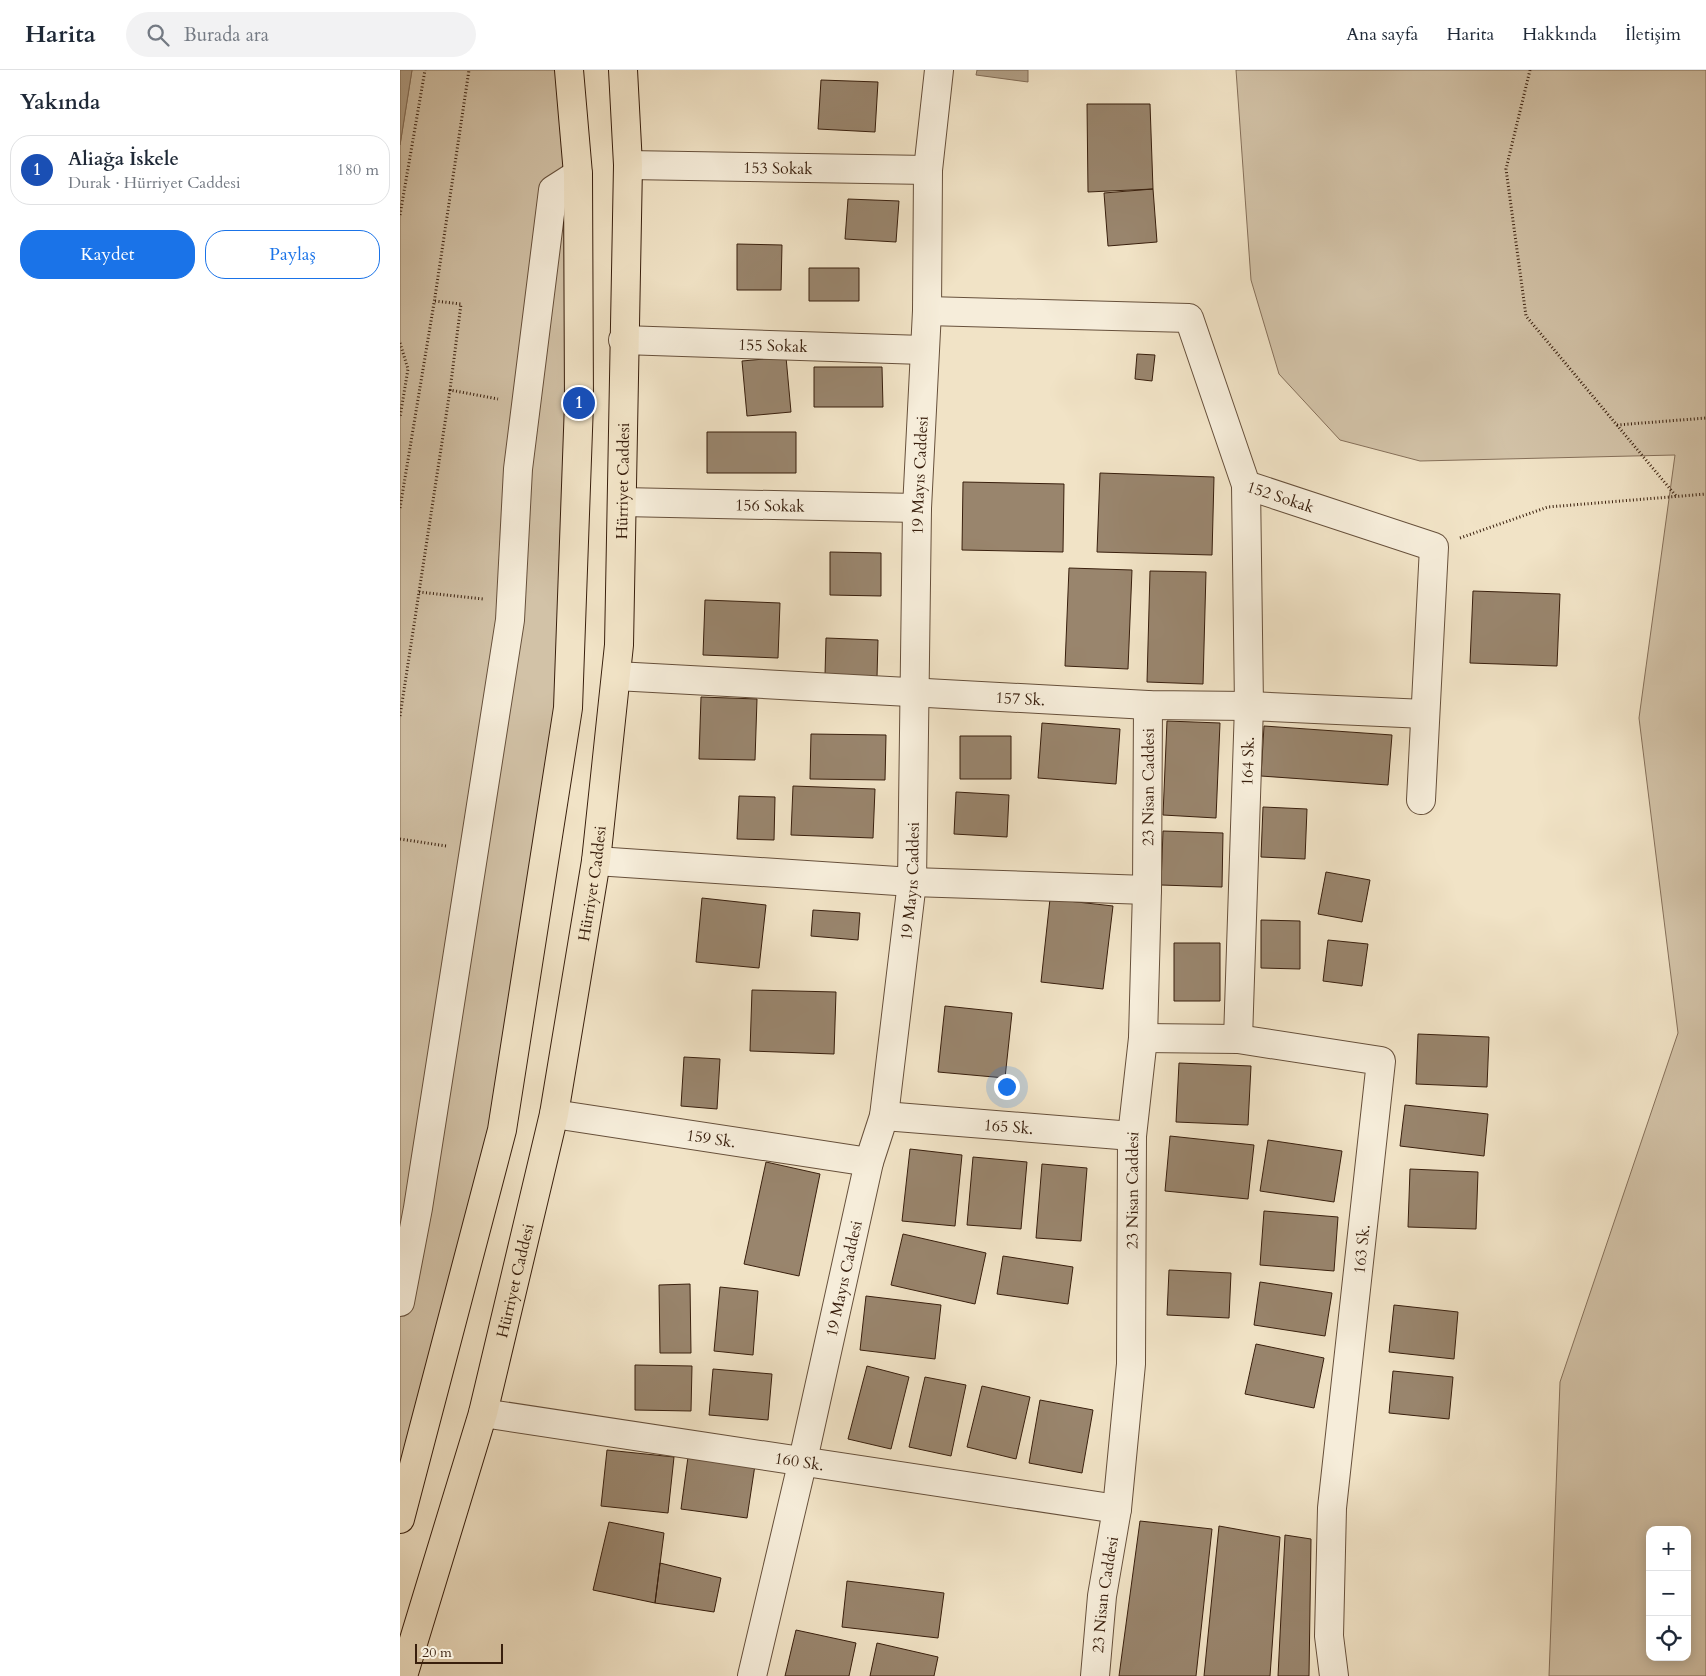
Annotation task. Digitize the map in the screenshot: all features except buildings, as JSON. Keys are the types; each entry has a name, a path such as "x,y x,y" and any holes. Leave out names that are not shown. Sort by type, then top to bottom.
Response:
{"highway":[{"path":"400,1519 502,1130 568,708 579,403 578,174 570,70"},
{"name":"Hürriyet Caddesi","path":"403,1676 483,1412 554,1114 596,861 619,645 623,340 628,164 622,70"}],"street":[{"name":"19 Mayıs Caddesi","path":"752,1676 803,1460 868,1162 884,1116 912,882 917,508 923,350 927,311 928,170 939,70"},
{"name":"153 Sokak","path":"628,164 928,170"},
{"path":"400,1302 418,1208 459,940 475,852 510,602 518,470 553,190 578,174"},
{"name":"152 Sokak","path":"927,311 1189,318 1246,484 1434,547"},
{"name":"155 Sokak","path":"623,340 923,350"},
{"name":"164 Sk.","path":"1238,1039 1249,706 1246,484"},
{"name":"156 Sokak","path":"622,502 917,508"},
{"path":"1421,800 1434,547"},
{"name":"157 Sk.","path":"616,676 1148,704 1249,706 1425,714"},
{"name":"23 Nisan Caddesi","path":"1095,1676 1102,1596 1117,1509 1131,1364 1132,1136 1143,1038 1147,890 1148,704"},
{"path":"596,861 912,882 1147,890"},
{"name":"163 Sk.","path":"1143,1038 1238,1039 1381,1061 1332,1508 1328,1636 1334,1676"},
{"name":"159 Sk.","path":"554,1114 868,1162"},
{"name":"165 Sk.","path":"884,1116 1132,1136"},
{"name":"160 Sk.","path":"483,1412 1117,1509"}],"path":[{"path":"400,215 425,70"},
{"path":"400,508 435,301 469,70"},
{"path":"1530,70 1506,169 1526,316 1676,496"},
{"path":"400,716 450,390 461,304 435,301"},
{"path":"400,343 408,369 400,417"},
{"path":"450,390 526,403"},
{"path":"1616,425 1706,418"},
{"path":"1434,547 1548,507 1706,494"},
{"path":"419,592 510,602"},
{"path":"400,839 475,852"}],"shaded area":[{"path":"400,70 412,70 400,145"},
{"path":"412,70 569,70 568,708 502,1130 400,1519 400,145"},
{"path":"977,70 1028,70 1028,82 976,75"},
{"path":"1236,70 1706,70 1706,1676 1549,1676 1560,1382 1678,1033 1639,718 1675,455 1420,461 1340,440 1279,374 1251,280"}],"place":[{"name":"Aliağa İskele","path":"579,403"}]}
